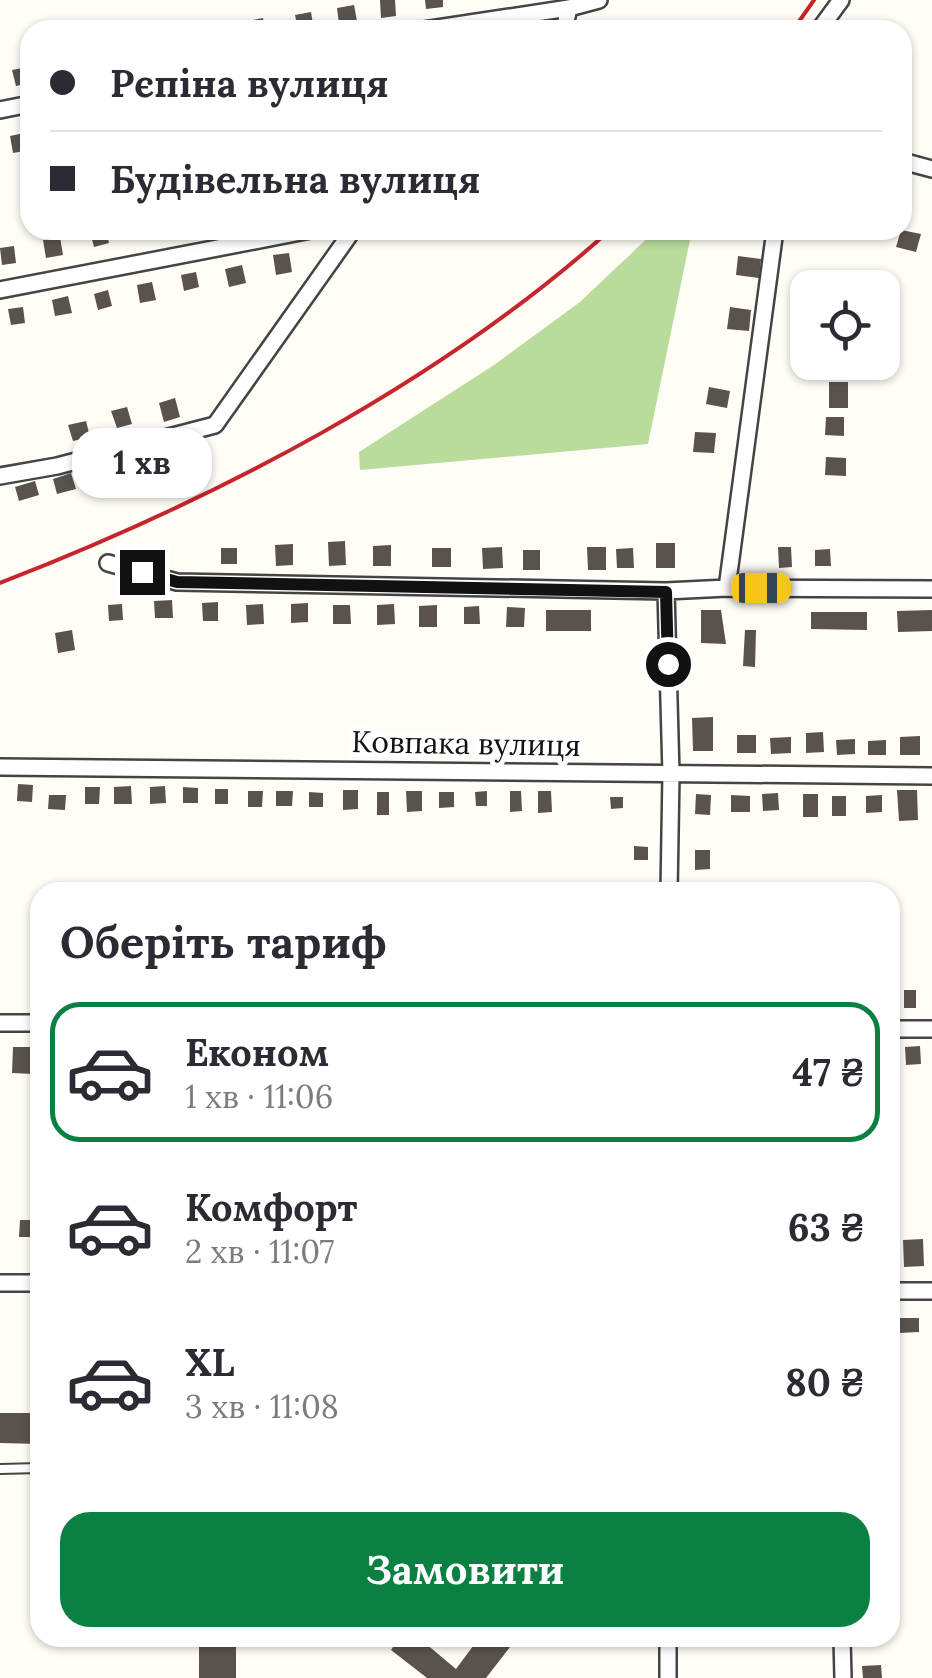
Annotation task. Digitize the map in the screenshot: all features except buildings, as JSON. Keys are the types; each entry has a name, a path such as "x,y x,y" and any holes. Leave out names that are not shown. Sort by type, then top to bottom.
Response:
{"street":[{"path":"490,20 599,0"},
{"path":"826,20 841,0"},
{"path":"566,20 569,8"},
{"path":"0,290 259,240"},
{"path":"0,476 58,466 215,425 346,240"},
{"path":"727,588 773,240"},
{"path":"108,564 177,582 666,592 727,588 932,590"},
{"path":"666,592 671,774 669,882"},
{"name":"Ковпака вулиця","path":"0,766 932,776"},
{"path":"0,1023 30,1023"},
{"path":"900,1028 932,1029"},
{"path":"0,1282 30,1283"},
{"path":"900,1291 932,1291"},
{"path":"668,1647 668,1678"},
{"path":"842,1647 843,1678"}],"lane":[{"path":"0,1468 30,1468"}],"green space":[{"path":"645,240 690,240 648,444 360,470 359,452 494,365 580,302"}],"railway":[{"path":"800,20 814,0"},
{"path":"0,583 162,514 321,433 473,338 598,240"}],"route":[{"path":"142,572 177,582 666,592 668,664"}]}
